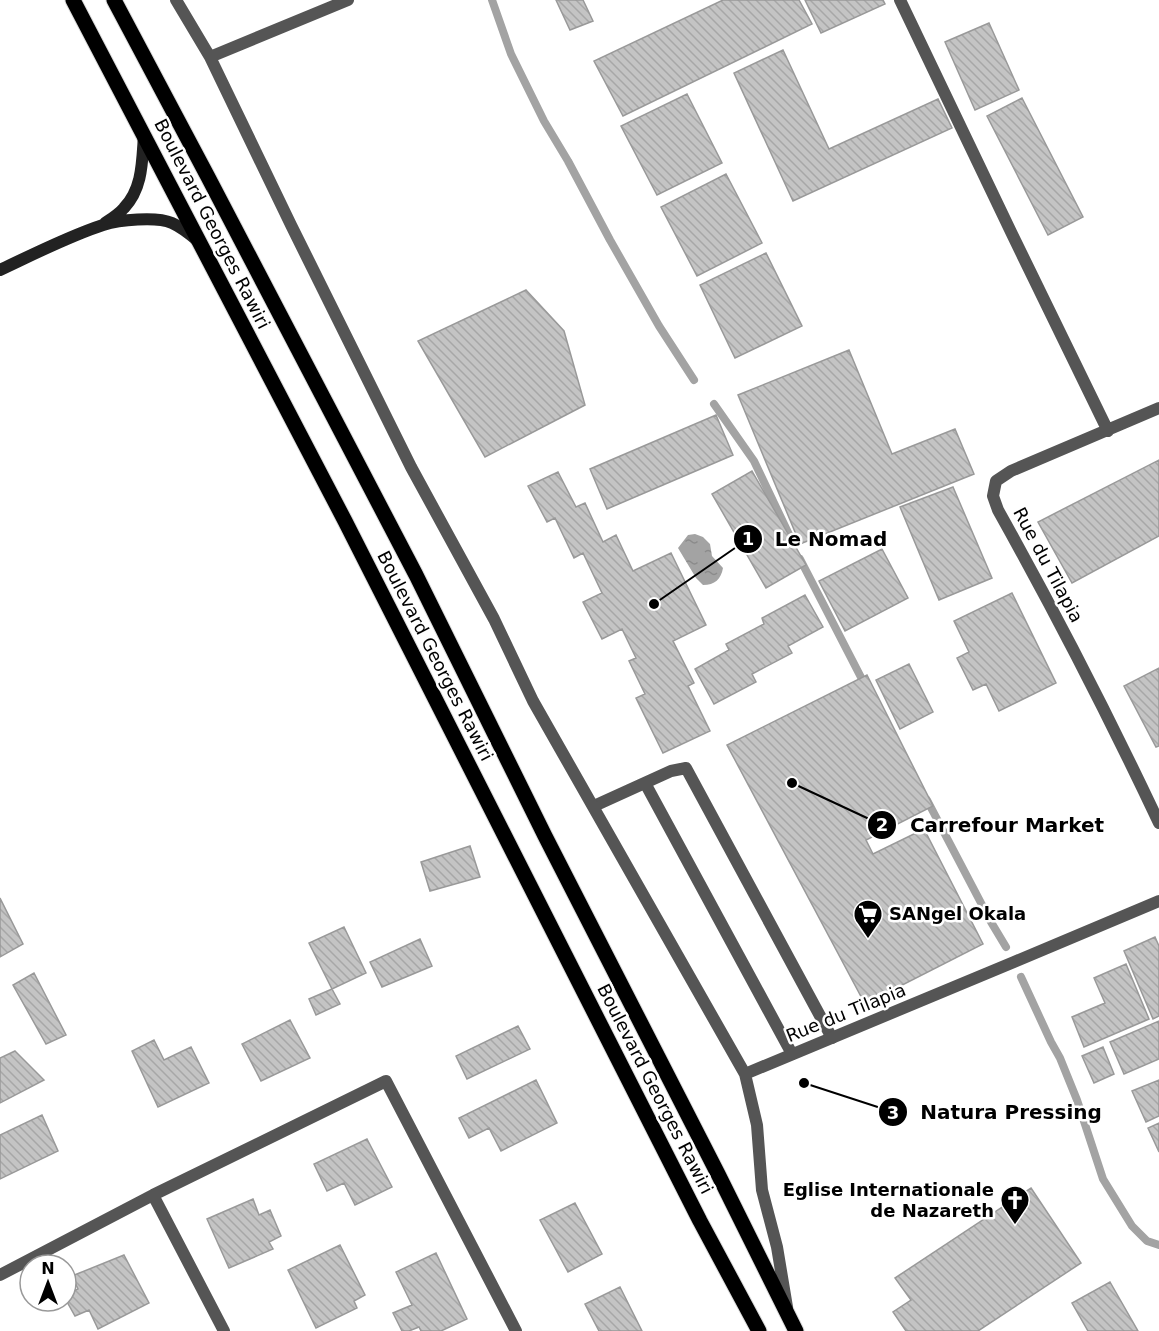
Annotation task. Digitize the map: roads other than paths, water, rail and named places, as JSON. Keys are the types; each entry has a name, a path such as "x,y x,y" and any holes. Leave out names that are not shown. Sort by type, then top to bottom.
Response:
{"main road":[{"name":"Boulevard Georges Rawiri","path":"73,0 345,521 700,1221 759,1331"},
{"name":"Boulevard Georges Rawiri","path":"114,0 410,565 792,1325"},
{"path":"0,270 104,224 124,208 139,185 144,135"},
{"path":"104,224 160,220 171,223 192,235 199,242"}],"street":[{"path":"176,0 210,57 411,467 494,619 533,701 745,1074 757,1125 762,1190 777,1247 792,1325"},
{"path":"210,57 348,0"},
{"path":"900,0 1108,431"},
{"name":"Rue du Tilapia","path":"1159,408 1011,471 996,481 993,496 998,510 1046,597 1159,823"},
{"path":"594,806 671,771 686,768 832,1038"},
{"path":"645,783 792,1054"},
{"name":"Rue du Tilapia","path":"745,1074 1159,901"},
{"path":"0,1275 153,1195 386,1081 516,1331"},
{"path":"153,1195 224,1331"}],"water":[{"path":"695,534 703,537 710,544 712,556 723,568 721,575 714,583 703,585 696,578 678,548 688,535"}],"waterway":[{"path":"492,0 511,54 544,121 659,326 694,380"},
{"path":"714,404 754,461 794,545"},
{"path":"800,559 866,687"},
{"path":"927,800 1006,947"},
{"path":"1021,977 1060,1058 1077,1100 1103,1179 1132,1226 1147,1241 1159,1245"}],"place":[{"name":"Le Nomad","path":"654,604"},
{"name":"Carrefour Market","path":"792,783"},
{"name":"SANgel Okala","path":"868,940"},
{"name":"Natura Pressing","path":"804,1083"},
{"name":"Eglise Internationale de Nazareth","path":"1015,1226"}]}
